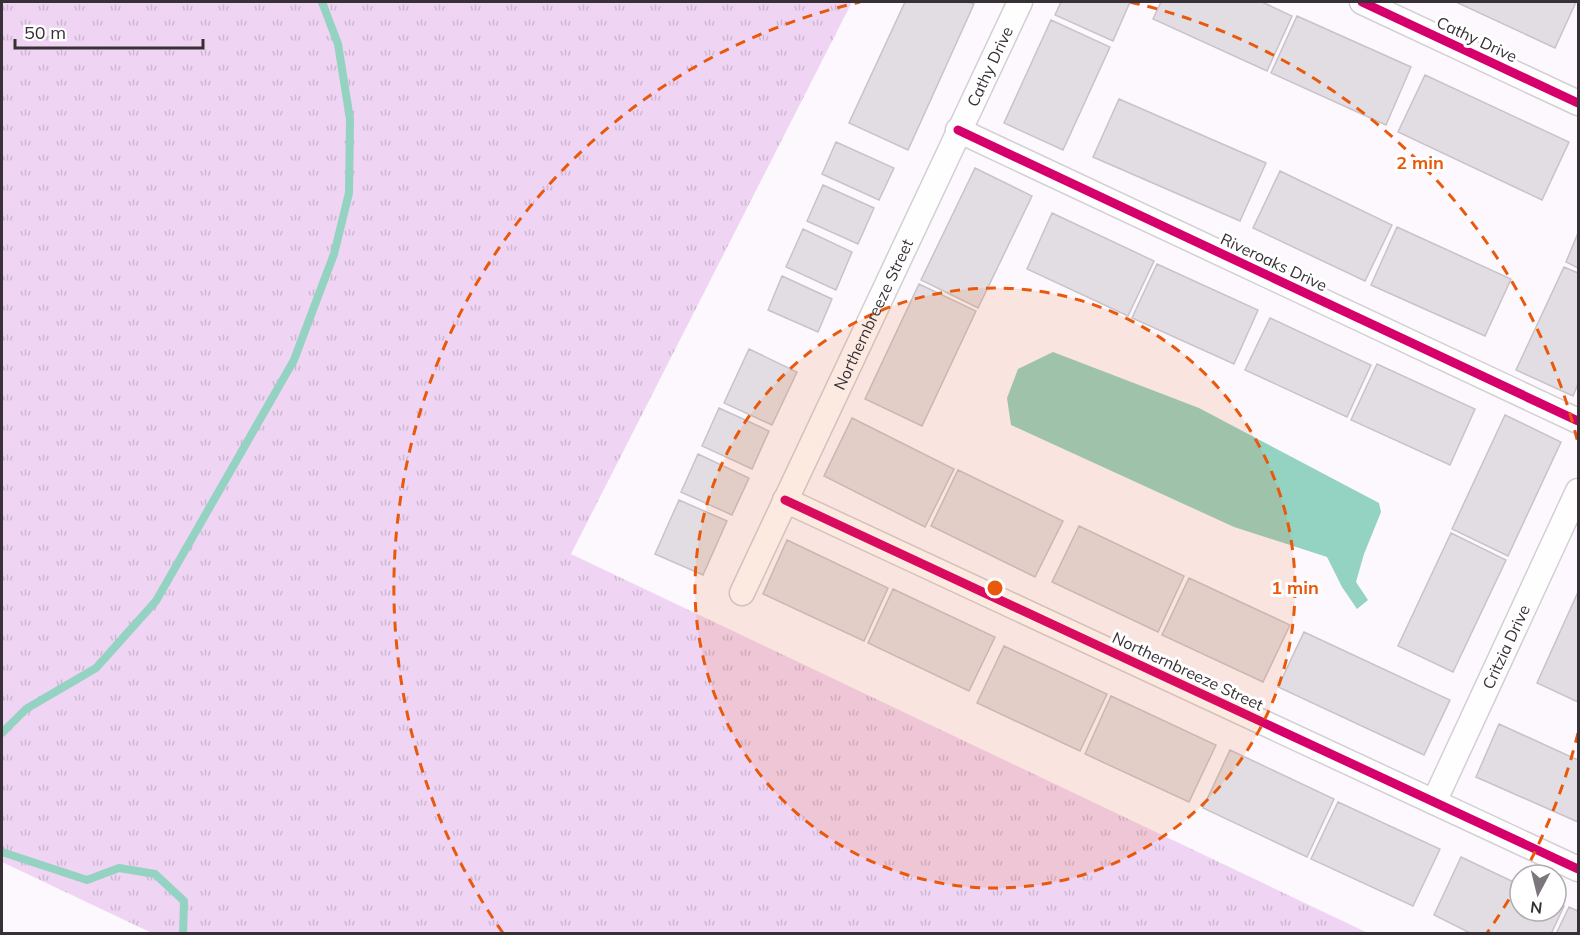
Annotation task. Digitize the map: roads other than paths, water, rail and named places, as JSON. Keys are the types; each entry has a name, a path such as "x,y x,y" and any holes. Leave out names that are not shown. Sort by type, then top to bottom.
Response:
{"street":[{"name":"Cathy Drive","path":"958,130 1020,2"},
{"name":"Cathy Drive","path":"1362,2 1578,103"},
{"name":"Riveroaks Drive","path":"958,130 1578,421"},
{"name":"Northernbreeze Street","path":"742,593 958,130"},
{"name":"Critzia Drive","path":"1434,802 1578,490"},
{"name":"Northernbreeze Street","path":"786,500 1578,869"}],"waterway":[{"path":"2,733 26,709 96,668 156,601 294,360 334,254 349,193 350,119 338,44 322,2"},
{"path":"2,852 87,880 119,868 155,874 184,901 183,934"}]}
